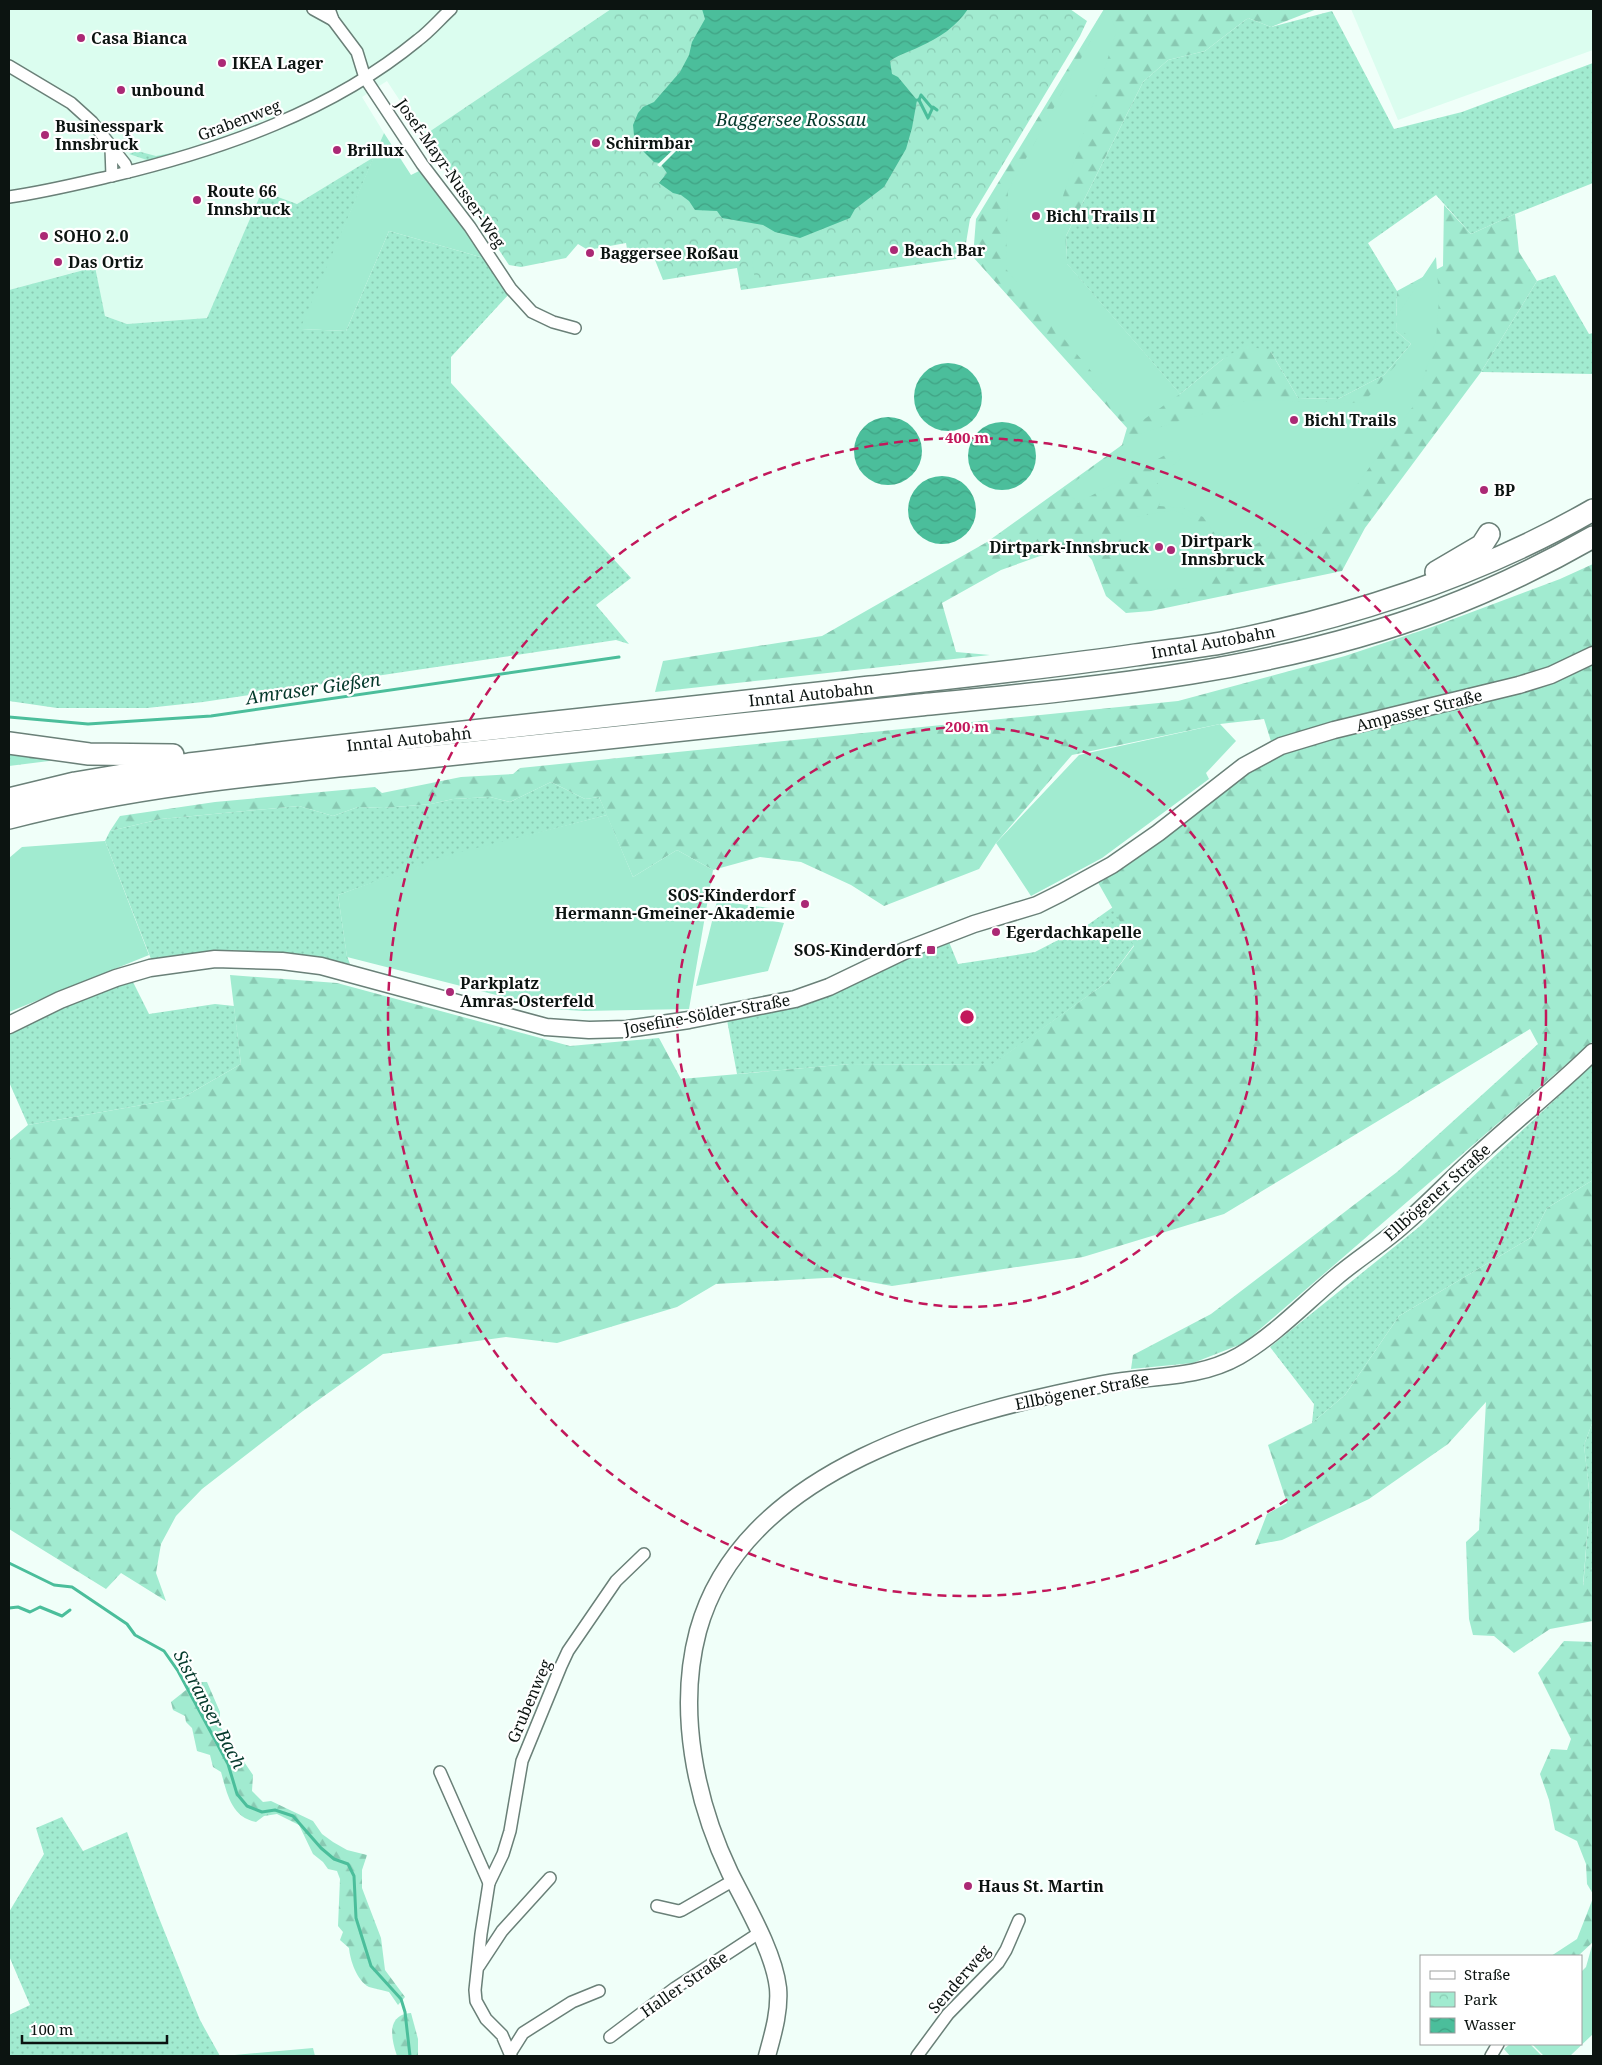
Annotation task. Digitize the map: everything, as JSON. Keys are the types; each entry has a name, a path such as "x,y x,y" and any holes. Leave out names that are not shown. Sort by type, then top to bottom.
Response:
{"highway":[{"name":"Inntal Autobahn","path":"9,818 76,802 180,785 617,736 653,722 1218,643 1331,617 1400,596 1464,573 1515,551 1593,510"},
{"path":"1400,596 1419,581 1482,545 1490,534"},
{"name":"Inntal Autobahn","path":"9,799 131,772 619,715 653,722 1094,686 1165,677 1225,667 1303,650 1378,630 1436,611 1476,595 1565,553 1593,537"},
{"path":"9,743 89,754 141,756 207,752 238,758"}],"main road":[{"name":"Ampasser Straße","path":"1244,766 1282,746 1334,730 1519,685 1551,675 1593,655"},
{"name":"Josefine-Sölder-Straße","path":"9,1024 60,1000 116,978 160,966 215,959 282,961 321,966 546,1027 589,1030 627,1029 751,1009 795,999 822,990 904,951 965,927 1037,905 1112,865 1158,833 1244,766"},
{"name":"Ellbögener Straße","path":"734,1880 709,1822 698,1781 694,1760 690,1712 691,1670 697,1635 708,1601 719,1579 747,1540 775,1513 813,1486 854,1461 894,1442 940,1426 1022,1402 1106,1383 1190,1374 1207,1370 1234,1358 1266,1337 1339,1275 1404,1225 1469,1162 1593,1052"},
{"path":"734,1880 759,1933 776,1978 778,1999 776,2022 767,2056"}],"street":[{"path":"313,9 333,20"},
{"name":"Josef-Mayr-Nusser-Weg","path":"329,9 333,20 357,52 365,78 422,164 470,227 512,289 532,312 553,322 576,328"},
{"name":"Grabenweg","path":"9,196 59,188 188,157 304,112 365,78 419,40 451,9"},
{"path":"9,66 71,104 92,122 125,164 128,172"},
{"path":"111,148 112,176"},
{"name":"Grubenweg","path":"511,2054 502,2035 486,2019 476,2001 474,1990 489,1883 503,1854 510,1831 522,1761 561,1666 568,1652 616,1580 644,1554"},
{"path":"440,1772 489,1883"},
{"name":"Grubenweg","path":"478,1967 502,1931 550,1878"},
{"path":"657,1906 678,1911 682,1910 734,1880"},
{"name":"Senderweg","path":"917,2056 948,2014 998,1963 1019,1920"},
{"name":"Haller Straße","path":"610,2037 675,1988 759,1933"},
{"name":"Grubenweg","path":"511,2054 523,2033 572,2002 599,1991"},
{"path":"1491,2056 1497,2045"}],"shaded area":[{"path":"9,9 611,9 423,136 387,81 362,97 384,133 374,157 297,204 262,191 207,318 127,324 105,316 94,267 9,290"},
{"path":"1351,9 1593,9 1593,50 1398,120"}],"green space":[{"path":"611,9 1070,9 1087,21 1080,36 970,219 966,243 956,259 741,290 737,268 663,280 651,250 628,254 626,243 588,250 578,244 566,258 521,267 509,265 423,136"},
{"path":"1104,9 1317,9 1271,27 1248,18 1205,51 1168,60 1143,82 1066,236 1067,264 1180,394 1223,359 1246,345 1271,352 1298,398 1338,399 1384,375 1411,344 1396,331 1397,291 1443,266 1444,205 1471,234 1515,214 1519,252 1537,281 1481,372 1365,528 1342,571 1151,611 1126,613 1106,596 1092,560 1081,548 1040,556 1001,570 942,603 956,652 990,655 655,692 663,661 822,636 987,542 1122,445 1127,428 973,257 976,219"},
{"name":"Bichl Trails II","path":"1107,11 1117,30 1063,196 1067,264 1180,394 1136,425 1006,269 1008,191"},
{"path":"1332,11 1394,129 1462,112 1593,63 1593,183 1471,234 1436,195 1368,243 1397,291 1396,331 1411,344 1384,375 1338,399 1298,398 1271,352 1223,359 1180,394 1067,264 1066,236 1143,82 1168,60 1205,51 1248,18 1271,27"},
{"path":"384,133 411,175 421,170 484,258 389,231 346,331 300,329"},
{"path":"137,151 156,156 176,152 175,155 147,160 129,154"},
{"path":"374,157 301,329 346,331 389,231 484,258 509,294 451,357 451,383 631,578 596,605 629,644 616,640 203,702 147,708 57,708 9,701 9,290 95,267 105,316 127,324 207,318 262,191 297,204"},
{"path":"751,256 755,279 751,280 747,257"},
{"name":"Bichl Trails","path":"1436,257 1439,299 1436,340 1414,405 1344,503 1327,511 1319,527 1300,536 1272,535 1232,558 1203,517 1183,508 1159,506 1163,490 1154,479 1181,459 1176,449 1078,503 1065,489 1138,434 1248,400 1363,403 1414,344 1394,320"},
{"path":"1555,275 1589,334 1593,333 1593,374 1481,372 1537,281"},
{"name":"Dirtpark Innsbruck","path":"1174,510 1199,522 1216,542 1227,569 1189,588 1145,590 1125,559 1120,531 1134,517"},
{"path":"1593,564 1593,1041 1244,1343 1193,1363 1131,1369 1133,1355 1211,1314 1397,1172 1538,1044 1530,1029 1224,1214 1083,1257 892,1286 843,1277 716,1284 677,1307 557,1343 506,1337 383,1354 303,1411 202,1489 176,1516 161,1544 156,1573 166,1601 121,1573 106,1589 9,1529 9,1141 28,1125 182,1098 241,1064 230,975 337,983 570,1046 659,1038 681,1079 850,1064 991,1065 1107,982 1134,946 1096,879 1275,754 1264,719 1220,724 1072,755 996,843 979,869 884,906 851,885 801,862 760,857 713,870 677,850 633,877 599,797 585,799 551,782 510,802 490,797 453,799 431,804 384,808 358,807 333,816 299,806 161,819 110,831 120,816 215,802 375,787 382,793 461,777 513,774 520,768 1178,701 1345,656 1432,627 1560,579"},
{"path":"1220,724 1236,741 1206,773 1209,779 1102,858 1031,896 996,843 1079,755"},
{"path":"9,750 57,760 9,766"},
{"path":"551,782 585,799 599,797 607,815 445,857 338,895 347,956 350,964 231,950 151,959 105,841 110,831 161,819 299,806 333,816 358,807 384,808 431,804 453,799 490,797 510,802"},
{"path":"607,815 633,877 677,850 713,870 689,1009 584,1011 551,1009 347,957 338,895 444,856"},
{"path":"105,841 149,955 9,1012 9,858 22,847"},
{"path":"717,901 770,908 767,920 784,923 768,971 696,986"},
{"path":"1113,907 1134,945 1107,982 992,1065 850,1064 737,1074 727,1020 902,959 922,954 949,942 958,964 1035,952 1089,924"},
{"path":"129,974 149,1014 215,1004 234,1006 241,1064 182,1098 28,1125 9,1082 9,1025"},
{"path":"1593,1064 1593,1180 1547,1208 1532,1237 1399,1316 1345,1395 1312,1423 1314,1404 1270,1347 1419,1227"},
{"path":"1593,1180 1593,1421 1584,1445 1590,1499 1583,1586 1593,1565 1593,1621 1550,1629 1514,1653 1494,1636 1473,1635 1469,1619 1466,1542 1479,1530 1486,1402 1448,1444 1369,1499 1282,1540 1255,1545 1267,1514 1287,1503 1268,1445 1312,1423 1345,1395 1399,1316 1532,1237 1547,1208"},
{"path":"1593,1421 1593,1565 1583,1589 1590,1499 1584,1445"},
{"path":"1564,1641 1593,1642 1593,1894 1587,1884 1586,1864 1577,1841 1555,1830 1549,1800 1540,1774 1551,1749 1567,1750 1571,1739 1538,1673"},
{"path":"196,1682 207,1682 220,1712 220,1726 225,1735 225,1741 238,1753 253,1775 252,1791 263,1802 271,1801 313,1821 322,1834 347,1850 367,1855 362,1870 362,1888 381,1938 385,1970 405,1997 398,2005 389,1992 369,1987 361,1980 353,1964 349,1948 340,1940 343,1932 338,1926 340,1879 337,1871 328,1869 313,1854 299,1825 277,1814 264,1816 256,1822 241,1815 231,1803 221,1772 213,1767 210,1755 197,1751 192,1728 186,1722 185,1716 173,1710 171,1702"},
{"path":"62,1817 83,1851 127,1832 200,2020 220,2056 9,2056 9,2015 30,2005 9,1956 9,1912 44,1854 36,1828"},
{"path":"1593,1898 1593,1942 1579,1955 1553,1955 1577,1939"},
{"path":"1593,1942 1593,2034 1582,2045 1582,1971 1586,1967"},
{"path":"411,2013 418,2039 418,2056 397,2056 392,2028 397,2018"},
{"path":"1509,2045 1531,2045 1542,2056 1510,2056 1504,2049"},
{"path":"1533,2045 1582,2045 1570,2056 1544,2056"},
{"path":"313,2048 315,2056 224,2056"}],"water":[{"name":"Baggersee Rossau","path":"702,9 968,9 952,27 940,36 890,61 892,74 898,77 917,100 906,149 884,187 855,209 850,218 800,238 775,232 763,225 722,218 717,211 695,210 689,201 681,195 673,193 659,183 667,173 660,163 654,162 640,148 634,135 633,125 638,113 643,107 654,102 680,72 689,55 692,42 705,19"},
{"path":"941,363 955,363 967,368 977,378 982,390 982,404 977,416 967,426 955,431 941,431 929,426 919,416 914,404 914,390 919,378 929,368"},
{"path":"881,417 895,417 907,422 917,432 922,444 922,458 917,470 907,480 895,485 881,485 869,480 859,470 854,458 854,444 859,432 869,422"},
{"path":"995,422 1009,422 1021,427 1031,437 1036,449 1036,463 1031,475 1021,485 1009,490 995,490 983,485 973,475 968,463 968,449 973,437 983,427"},
{"path":"935,476 949,476 961,481 971,491 976,503 976,517 971,529 961,539 949,544 935,544 923,539 913,529 908,517 908,503 913,491 923,481"}],"pier":[{"path":"678,141 684,147 680,151 678,149 660,167 657,165 676,147 674,145"}],"waterway":[{"path":"919,100 921,95 932,108"},
{"path":"917,100 919,100 928,118 933,107 937,110"},
{"name":"Amraser Gießen","path":"9,717 88,724 211,716 619,657"},
{"name":"Sistranser Bach","path":"9,1563 54,1585 72,1587 127,1624 135,1635 164,1651 178,1671 228,1764 237,1794 247,1806 262,1812 275,1810 293,1816 321,1848 334,1859 348,1864 354,1876 356,1918 371,1966 401,1999 405,2012 410,2056"},
{"path":"9,1608 18,1607 30,1612 40,1607 62,1616 70,1610"}],"place":[{"name":"Casa Bianca","path":"81,38"},
{"name":"IKEA Lager","path":"222,63"},
{"name":"unbound","path":"121,90"},
{"name":"Businesspark Innsbruck","path":"45,135"},
{"name":"Schirmbar","path":"596,143"},
{"name":"Brillux","path":"337,150"},
{"name":"Route 66 Innsbruck","path":"197,200"},
{"name":"Bichl Trails II","path":"1036,216"},
{"name":"SOHO 2.0","path":"44,236"},
{"name":"Beach Bar","path":"894,250"},
{"name":"Baggersee Roßau","path":"590,253"},
{"name":"Das Ortiz","path":"58,262"},
{"name":"Bichl Trails","path":"1294,420"},
{"name":"BP","path":"1484,490"},
{"name":"Dirtpark-Innsbruck","path":"1159,547"},
{"name":"Dirtpark Innsbruck","path":"1171,550"},
{"name":"SOS-Kinderdorf Hermann-Gmeiner-Akademie","path":"805,904"},
{"name":"Egerdachkapelle","path":"996,932"},
{"name":"SOS-Kinderdorf","path":"931,950"},
{"name":"Parkplatz Amras-Osterfeld","path":"450,992"},
{"name":"Haus St. Martin","path":"968,1886"}]}
